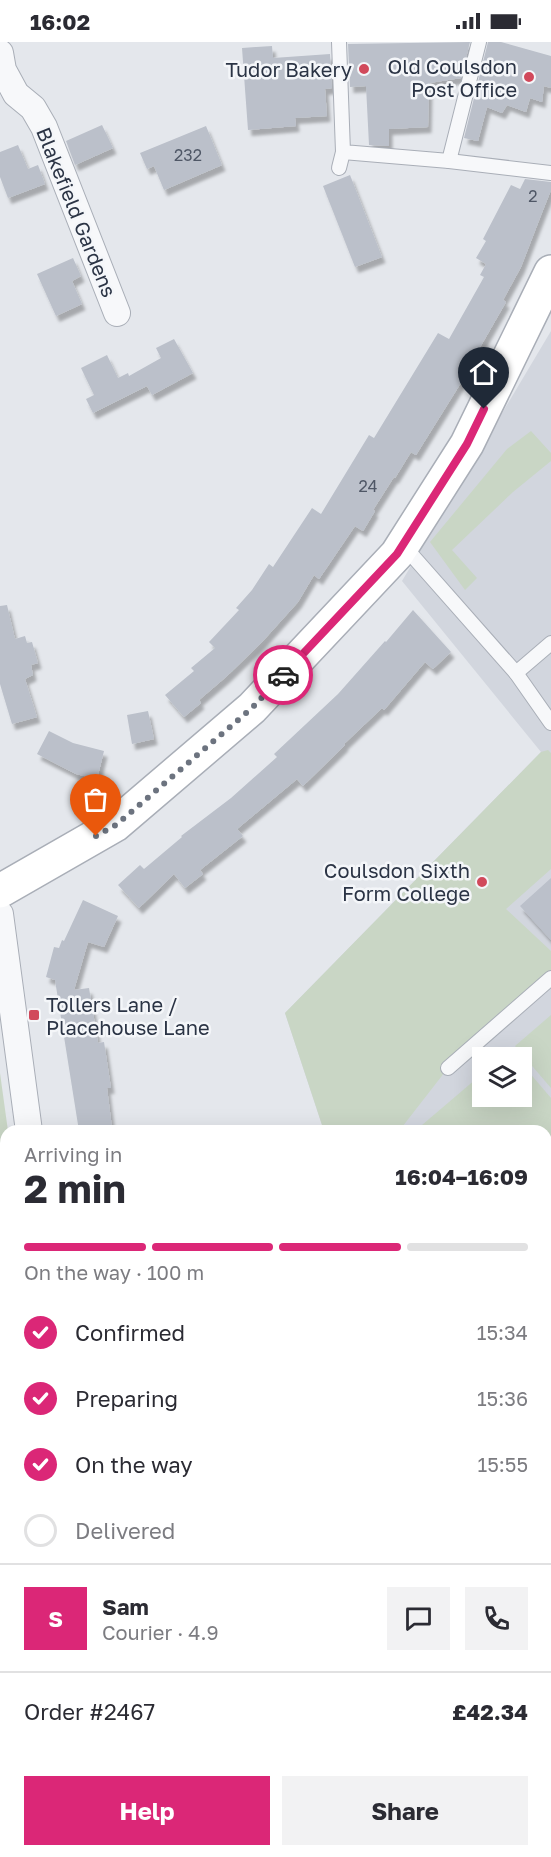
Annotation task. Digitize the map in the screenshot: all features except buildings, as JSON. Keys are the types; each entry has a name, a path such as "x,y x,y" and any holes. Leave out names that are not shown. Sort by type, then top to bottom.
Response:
{"street":[{"name":"Blakefield Gardens","path":"0,53 3,70 16,94 33,108 44,127 117,313"},
{"path":"0,891 116,825 252,708 397,554 467,444 548,286"},
{"path":"0,914 28,1125"}],"lane":[{"path":"339,42 343,152 339,168"},
{"path":"449,161 479,42"},
{"path":"343,152 551,173"},
{"path":"403,545 516,673 551,723"},
{"path":"516,673 551,644"},
{"path":"448,1068 551,978"}],"shaded area":[{"name":"Coulsdon Sixth Form College","path":"551,331 551,1125 322,1125 285,1013 541,752 402,581"}],"green space":[{"path":"531,431 551,453 551,461 513,492 452,550 477,578 465,590 430,542 507,449"},
{"path":"548,750 551,753 551,869 506,909 551,951 551,978 448,1068 404,1125 322,1125 285,1013 541,752"},
{"path":"551,1015 551,1088 532,1066 532,1047 515,1046"},
{"path":"0,1073 7,1125 0,1125"},
{"path":"532,1076 551,1098 551,1125 422,1125 472,1082 472,1107 532,1107"}],"way so far":[{"path":"96,836 116,825 252,708 283,675"}],"place":[{"name":"Tudor Bakery","path":"364,69"},
{"name":"Old Coulsdon Post Office","path":"529,77"},
{"name":"Coulsdon Sixth Form College","path":"482,882"},
{"name":"Tollers Lane / Placehouse Lane","path":"34,1015"}],"route":[{"path":"283,675 397,554 467,444 484,409"}]}
